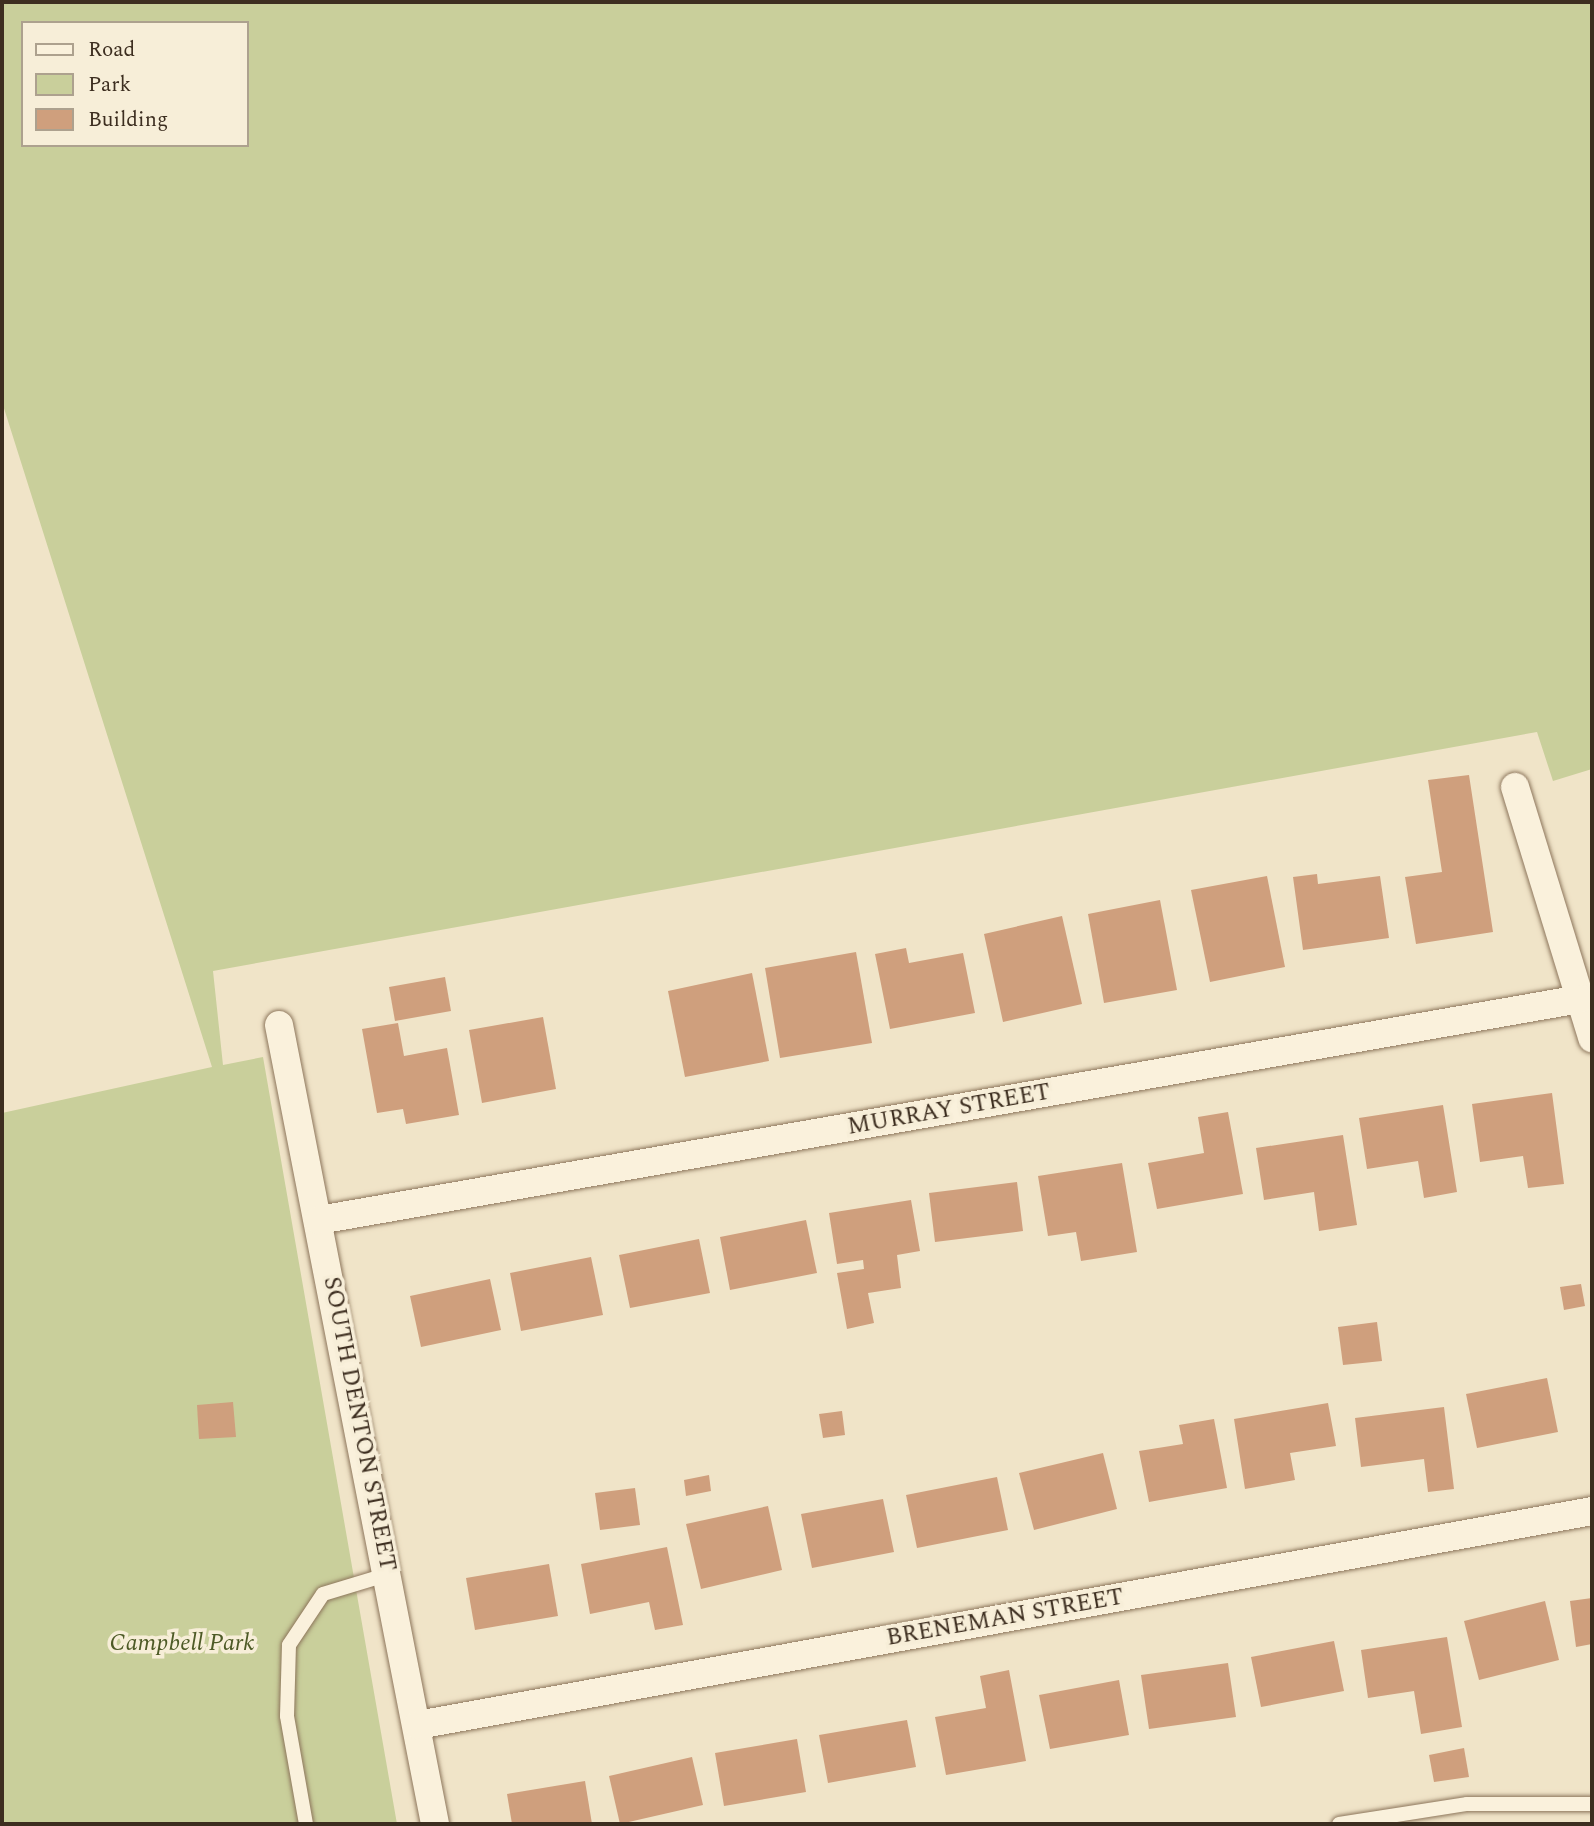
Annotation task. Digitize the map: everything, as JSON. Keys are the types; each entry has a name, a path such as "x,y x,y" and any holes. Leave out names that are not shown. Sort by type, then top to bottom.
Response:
{"street":[{"path":"1515,787 1592,1038"},
{"name":"MURRAY STREET","path":"319,1220 1580,999"},
{"name":"SOUTH DENTON STREET","path":"279,1025 436,1824"},
{"name":"BRENEMAN STREET","path":"418,1725 1592,1511"}],"lane":[{"path":"306,1824 287,1716 289,1645 323,1594 388,1574"},
{"path":"1339,1824 1467,1804 1592,1804"}],"green space":[{"name":"Campbell Park","path":"2,2 1592,2 1592,769 1553,781 1537,732 213,971 223,1065 263,1057 397,1824 2,1824 2,1113 212,1067 2,402"}],"building":[{"path":"1469,775 1493,932 1416,944 1405,877 1442,872 1428,780"},
{"path":"1317,874 1318,884 1380,876 1389,938 1303,950 1293,877"},
{"path":"1267,876 1285,967 1210,982 1191,890"},
{"path":"1160,900 1177,990 1104,1003 1088,914"},
{"path":"1062,916 1082,1004 1003,1022 984,934"},
{"path":"906,948 909,963 963,953 975,1013 890,1029 875,954"},
{"path":"856,952 872,1043 780,1058 765,968"},
{"path":"752,973 769,1061 685,1077 668,991"},
{"path":"445,977 451,1011 395,1021 389,987"},
{"path":"543,1017 556,1089 482,1103 469,1030"},
{"path":"398,1023 404,1056 447,1048 459,1115 406,1124 403,1109 377,1113 362,1029"},
{"path":"1552,1093 1564,1184 1528,1188 1523,1156 1480,1162 1472,1104"},
{"path":"1443,1105 1457,1192 1424,1198 1418,1161 1367,1169 1359,1118"},
{"path":"1228,1112 1243,1194 1157,1209 1148,1163 1204,1153 1198,1117"},
{"path":"1343,1135 1357,1225 1319,1231 1314,1192 1264,1200 1256,1148"},
{"path":"1122,1163 1137,1252 1081,1261 1076,1232 1048,1236 1038,1176"},
{"path":"1017,1182 1023,1231 935,1242 929,1193"},
{"path":"911,1200 920,1251 897,1255 901,1288 868,1293 874,1323 847,1329 837,1273 864,1269 863,1260 837,1264 829,1213"},
{"path":"806,1220 817,1273 730,1290 720,1237"},
{"path":"699,1239 710,1293 630,1308 619,1255"},
{"path":"591,1257 603,1315 521,1331 510,1273"},
{"path":"490,1279 501,1330 421,1347 410,1296"},
{"path":"1581,1284 1585,1306 1564,1310 1560,1287"},
{"path":"1377,1322 1382,1361 1343,1365 1338,1327"},
{"path":"1547,1378 1558,1432 1477,1448 1466,1394"},
{"path":"233,1402 236,1437 199,1439 197,1405"},
{"path":"1328,1403 1336,1446 1290,1453 1295,1480 1245,1489 1234,1419"},
{"path":"1444,1407 1454,1489 1428,1492 1424,1459 1361,1467 1355,1418"},
{"path":"842,1411 845,1435 823,1438 819,1414"},
{"path":"1214,1419 1227,1488 1149,1502 1139,1451 1183,1444 1179,1425"},
{"path":"1103,1453 1117,1509 1034,1530 1019,1473"},
{"path":"709,1475 711,1491 686,1496 684,1480"},
{"path":"997,1477 1008,1530 917,1548 906,1495"},
{"path":"635,1488 640,1525 600,1530 595,1493"},
{"path":"883,1499 894,1552 812,1568 801,1514"},
{"path":"768,1506 782,1570 701,1589 686,1524"},
{"path":"667,1547 683,1625 655,1630 649,1602 590,1614 581,1564"},
{"path":"549,1564 558,1616 475,1630 466,1578"},
{"path":"1592,1598 1592,1644 1576,1647 1570,1601"},
{"path":"1545,1601 1559,1660 1479,1680 1464,1621"},
{"path":"1447,1637 1462,1727 1421,1734 1414,1691 1368,1698 1361,1650"},
{"path":"1334,1641 1344,1691 1261,1707 1251,1657"},
{"path":"1228,1663 1236,1717 1149,1729 1141,1675"},
{"path":"1009,1670 1026,1761 946,1775 935,1717 986,1708 980,1676"},
{"path":"1119,1680 1129,1735 1050,1749 1039,1695"},
{"path":"907,1720 916,1767 828,1783 819,1735"},
{"path":"797,1739 806,1792 724,1806 715,1753"},
{"path":"1464,1748 1469,1777 1434,1782 1429,1755"},
{"path":"692,1757 703,1805 620,1824 609,1776"},
{"path":"585,1781 592,1824 512,1824 507,1794"}]}
